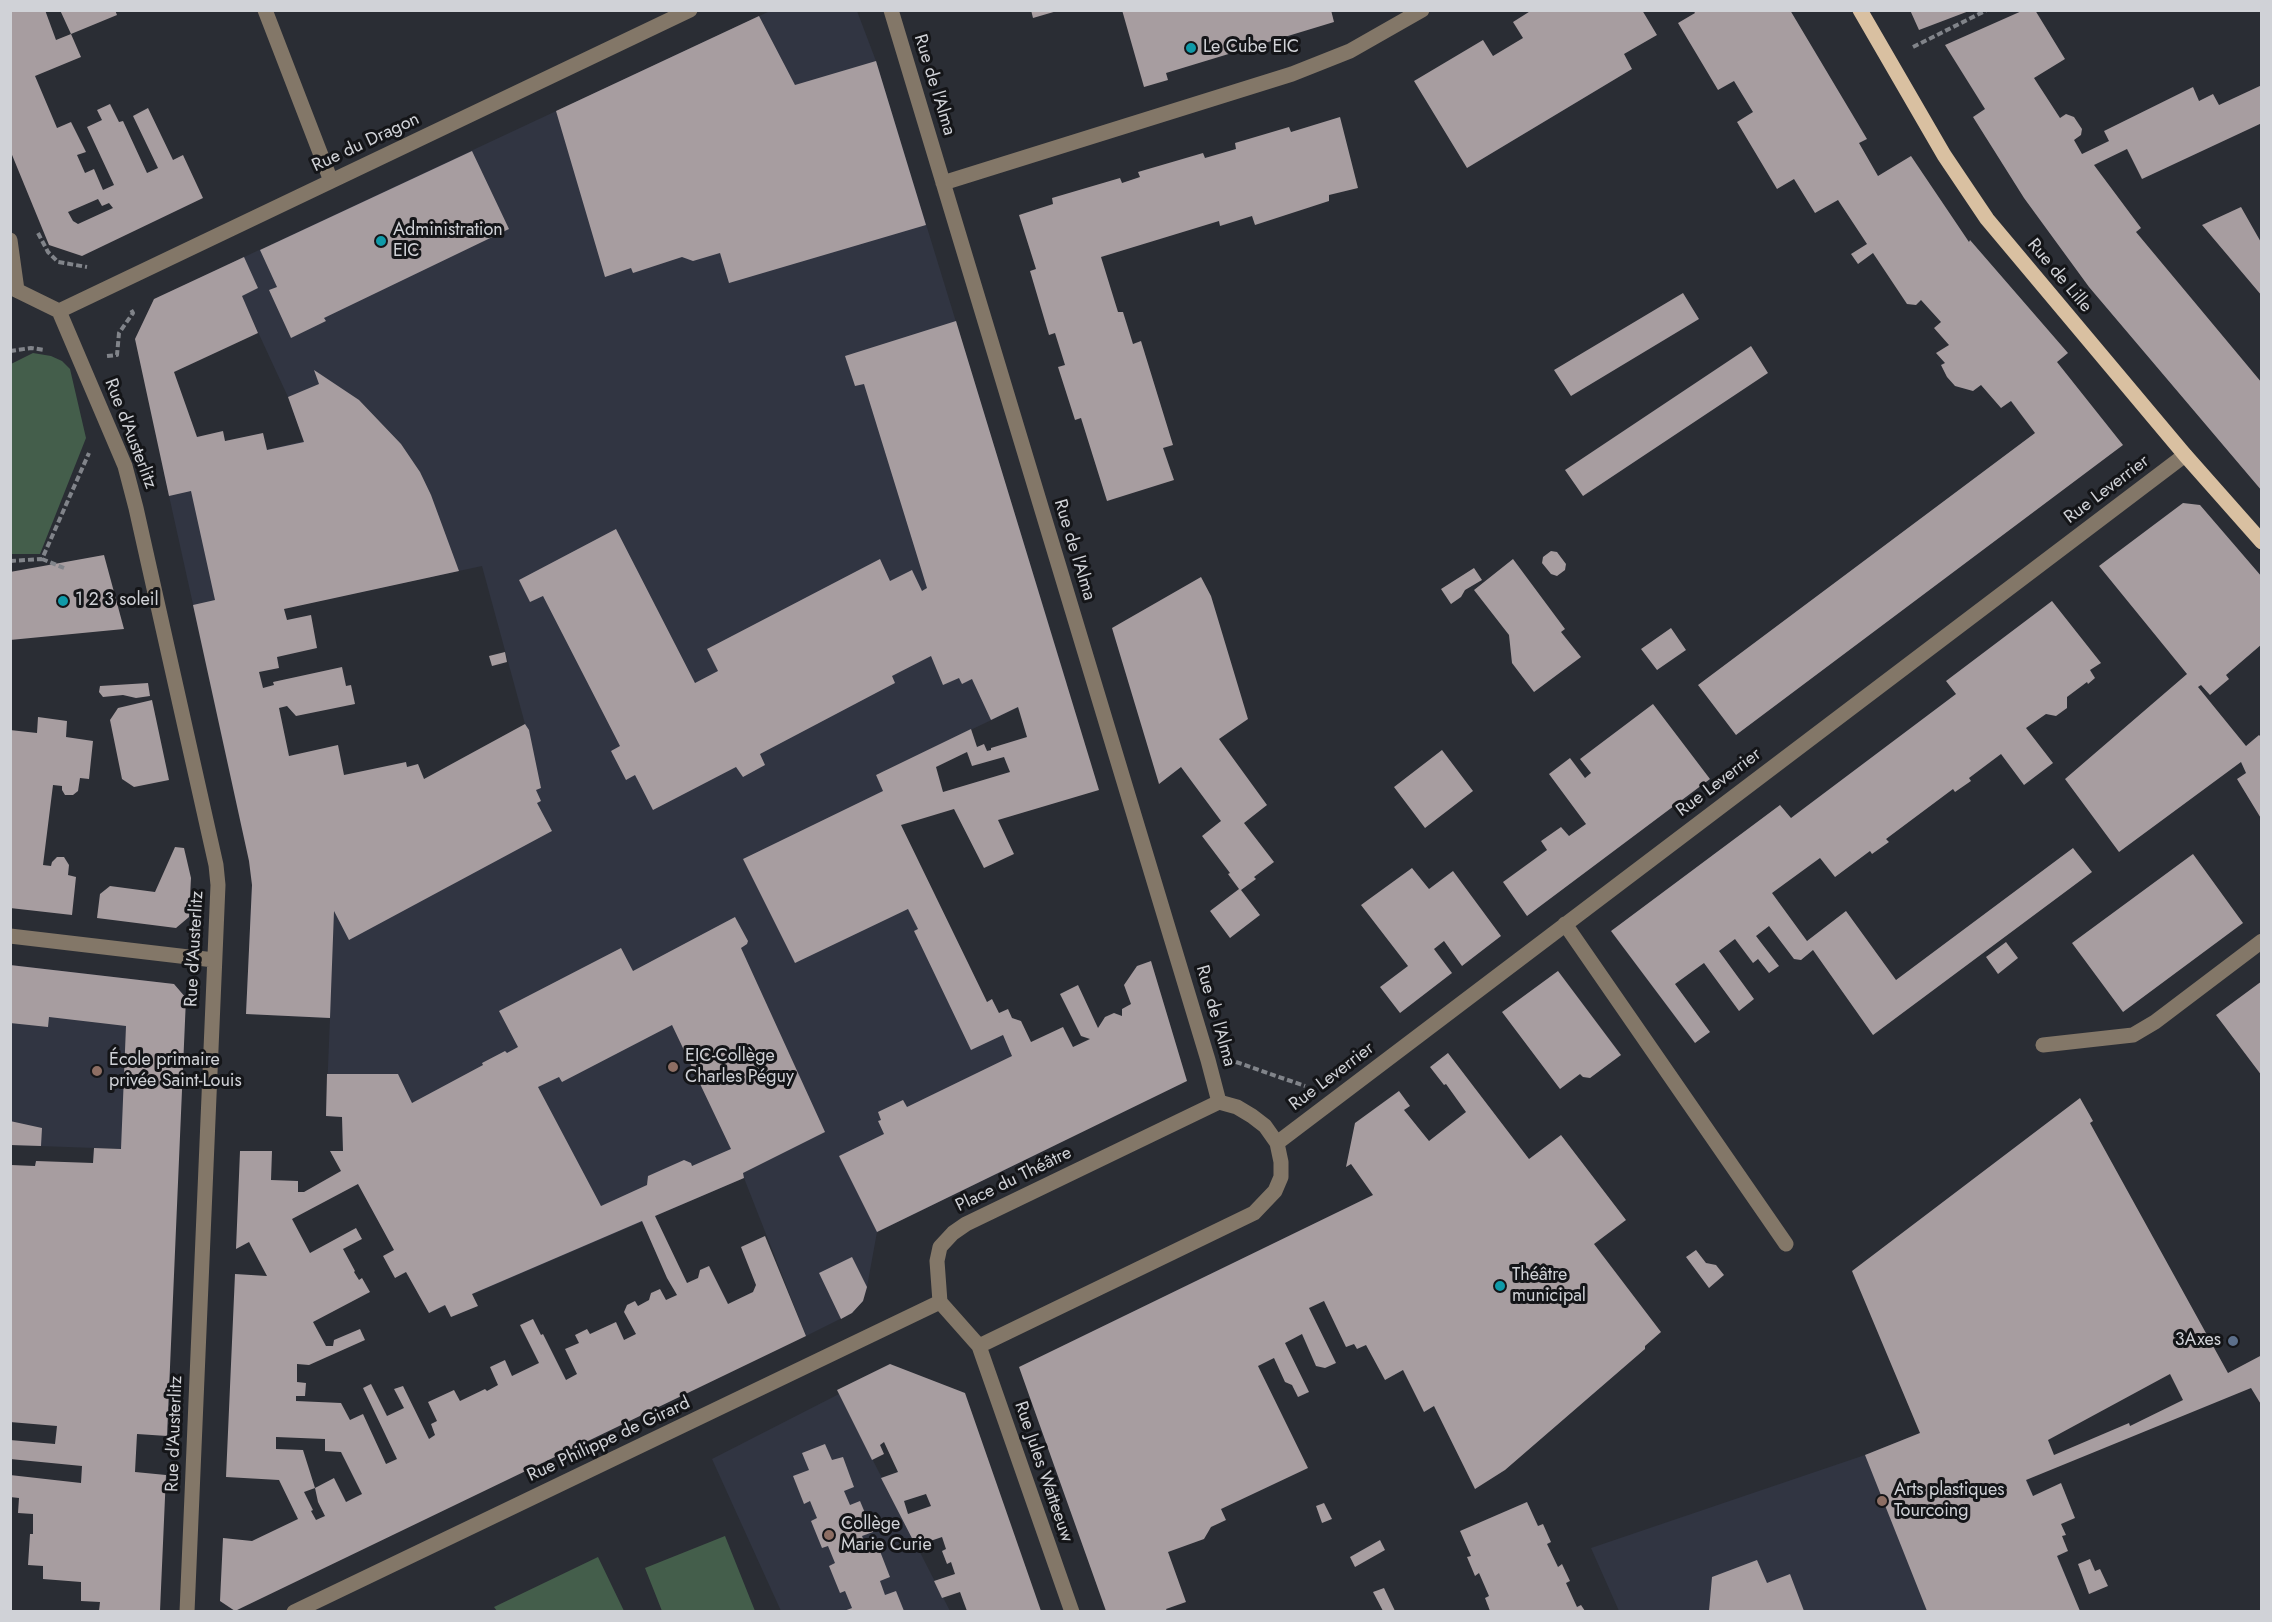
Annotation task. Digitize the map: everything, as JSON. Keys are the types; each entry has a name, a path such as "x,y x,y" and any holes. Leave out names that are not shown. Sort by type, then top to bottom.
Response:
{"main road":[{"name":"Rue de Lille","path":"1860,10 1944,155 1987,219 2262,542"}],"street":[{"path":"265,10 331,181"},
{"name":"Rue du Dragon","path":"59,311 690,10"},
{"name":"Rue de l'Alma","path":"891,10 1219,1102"},
{"path":"943,183 1292,74 1350,51 1422,10"},
{"path":"10,240 13,291 59,311"},
{"name":"Rue d'Austerlitz","path":"59,311 125,466 216,865 218,885 188,1611"},
{"name":"Rue Leverrier","path":"1277,1143 2186,455"},
{"path":"1565,924 1786,1244"},
{"path":"10,936 214,960"},
{"path":"2043,1045 2133,1035 2156,1022 2262,941"},
{"path":"940,1302 979,1346 1254,1214 1275,1191 1281,1177 1277,1143 1264,1126 1252,1116 1237,1107 1219,1102"},
{"name":"Place du Théâtre","path":"940,1302 937,1262 940,1247 953,1233 966,1224 1219,1102"},
{"name":"Rue Philippe de Girard","path":"294,1611 940,1302"},
{"name":"Rue Jules Watteeuw","path":"979,1346 1072,1611"}],"path":[{"path":"1888,59 1987,10"},
{"path":"42,559 93,445"},
{"path":"10,561 42,559 64,568"},
{"path":"1202,1041 1224,1057 1310,1088 1326,1105"}],"shaded area":[{"path":"770,11 857,11 876,61 1067,684 876,775 1056,1145 877,1232 863,1301 852,1313 806,1336 744,1178 429,1313 343,1157 342,1117 326,1116 330,1018 246,1014 252,885 525,724 482,566 198,627 164,473 304,441 288,397 227,265"},
{"name":"École primaire privée Saint-Louis","path":"11,965 174,984 186,998 179,1151 11,1145"},
{"name":"Arts plastiques Tourcoing","path":"1991,1392 2080,1611 1619,1611 1591,1548 1865,1455 1920,1433"},
{"name":"Collège Marie Curie","path":"839,1394 950,1611 781,1611 712,1459"}],"green space":[{"path":"33,353 51,356 62,361 70,369 86,438 40,554 11,554 11,364"},
{"path":"725,1536 755,1611 662,1611 645,1568"},
{"path":"598,1557 624,1611 497,1611 494,1607"}],"building":[{"path":"10,10 45,10 56,40 71,34 81,57 35,76 57,128 71,122 86,152 77,155 85,173 94,169 103,190 114,185 87,127 102,120 97,110 110,104 119,122 123,121 147,173 158,168 133,116 148,108 173,160 183,155 203,198 82,256 49,245 10,150","holes":["98,199 102,206 109,203 113,208 78,224 73,221 68,212"]},
{"path":"60,10 115,10 117,15 71,34"},
{"path":"1031,10 1056,10 1057,11 1033,18"},
{"name":"Le Cube EIC","path":"1122,10 1331,10 1334,22 1166,73 1168,80 1144,87"},
{"path":"1532,10 1642,10 1657,35 1624,54 1632,69 1467,168 1414,81 1483,40 1493,56 1523,38 1513,22"},
{"path":"1693,10 1790,10 1867,139 1859,143 1878,176 1911,156 1969,242 1970,240 2068,353 2057,362 2123,445 1736,735 1698,685 2035,433 2011,401 2001,408 1981,385 1973,391 1955,386 1947,377 1941,365 1945,363 1936,353 1949,345 1934,328 1941,322 1921,300 1916,305 1907,304 1873,253 1858,264 1851,254 1867,244 1838,200 1815,213 1794,179 1777,189 1737,122 1753,112 1734,81 1718,90 1678,23 1695,13"},
{"path":"1910,10 1969,10 1969,11 1919,30"},
{"path":"2024,10 2035,10 2065,59 2034,78 2060,118 2066,114 2074,117 2082,129 2081,135 2074,140 2082,154 2109,141 2104,131 2193,87 2199,101 2213,94 2219,105 2262,85 2262,123 2142,179 2127,149 2094,165 2141,228 2136,232 2262,383 2262,491 2089,287 2024,198 1973,117 1985,109 1945,45"},
{"path":"759,16 795,85 876,61 926,225 729,283 720,253 693,261 682,257 633,273 631,268 605,277 556,111"},
{"path":"1340,117 1358,188 1329,195 1329,201 1255,225 1252,216 1220,226 1219,221 1101,257 1118,312 1123,312 1133,344 1141,341 1173,445 1163,448 1174,480 1107,501 1081,418 1075,420 1058,367 1065,365 1055,333 1049,335 1030,271 1036,269 1019,215 1053,204 1052,198 1120,178 1122,183 1140,177 1138,172 1203,153 1205,158 1236,149 1235,143 1289,127 1291,132"},
{"name":"Administration EIC","path":"472,151 509,229 324,318 326,321 291,338 269,290 277,287 260,250"},
{"path":"2241,207 2262,244 2262,296 2202,225"},
{"path":"244,257 258,288 242,296 258,333 174,372 197,437 223,431 225,441 263,433 267,450 304,442 288,397 319,384 314,370 359,400 401,444 420,472 431,495 459,571 284,609 287,620 311,615 317,648 277,657 279,668 259,672 263,688 274,685 273,682 342,667 346,686 351,685 355,704 296,716 287,706 279,708 289,756 338,745 344,775 406,762 407,767 418,764 424,779 525,724 529,730 541,788 536,790 541,801 537,803 552,831 349,940 334,911 330,1018 246,1014 252,885 249,861 193,605 215,600 191,491 169,496 135,339 154,299"},
{"path":"1683,293 1699,319 1571,396 1554,370"},
{"path":"956,321 1099,790 998,820 1014,854 984,868 954,809 901,825 987,1002 992,999 999,1013 1008,1009 1012,1018 1021,1021 1031,1042 1063,1027 1073,1047 1090,1039 1081,1036 1060,994 1078,985 1098,1028 1105,1017 1114,1013 1122,1016 1122,1009 1131,1004 1124,985 1137,966 1151,961 1187,1081 877,1232 839,1156 884,1134 878,1121 881,1120 878,1112 903,1100 907,1107 1012,1056 1003,1035 971,1050 914,931 918,929 908,909 795,963 743,859 883,791 876,775 971,729 977,747 984,744 987,751 1027,737 1018,707 991,720 972,679 962,684 959,678 943,685 931,656 892,676 895,683 760,754 765,765 743,777 736,767 653,810 635,775 626,780 611,751 620,746 543,596 530,602 519,580 616,529 695,683 718,671 707,649 880,559 890,581 912,570 922,591 927,588 864,384 855,386 845,356","holes":["967,752 972,766 1004,757 1010,772 943,792 936,767"]},
{"path":"1751,346 1768,373 1583,496 1565,470"},
{"path":"2183,503 2200,505 2262,577 2262,644 2226,675 2229,679 2210,695 2201,685 2198,687 2246,746 2259,735 2262,738 2262,820 2237,779 2246,773 2241,762 2119,852 2065,779 2187,674 2099,566"},
{"path":"1551,551 1557,552 1566,564 1565,570 1557,576 1551,574 1542,563 1543,557"},
{"name":"1 2 3 soleil","path":"104,555 124,629 10,640 10,572"},
{"path":"1513,559 1565,629 1561,632 1581,657 1534,692 1512,663 1509,635 1474,590"},
{"path":"1474,568 1482,580 1465,590 1461,597 1451,604 1441,589"},
{"path":"1201,577 1211,596 1248,719 1219,739 1267,805 1244,823 1274,862 1241,890 1260,915 1230,938 1210,911 1239,889 1202,836 1221,821 1181,767 1159,784 1112,628"},
{"path":"2052,601 2101,663 2090,670 2095,678 2067,697 2067,708 2056,716 2046,714 2026,728 2053,763 2024,785 2001,754 1969,778 1971,781 1955,792 1953,789 1886,839 1889,842 1872,854 1870,851 1835,877 1820,858 1772,893 1807,941 1846,911 1896,980 2073,848 2092,872 1873,1035 1813,950 1801,960 1794,959 1769,926 1756,936 1779,966 1769,973 1758,959 1753,963 1735,939 1719,951 1754,999 1739,1011 1704,963 1675,984 1710,1032 1695,1043 1611,931 1780,805 1791,818 1956,694 1946,681"},
{"path":"1671,628 1686,650 1657,670 1641,649"},
{"path":"505,652 507,662 492,666 489,656"},
{"path":"148,683 150,696 103,697 99,692 100,686"},
{"path":"152,700 169,780 134,787 122,779 110,720 118,708"},
{"path":"1653,704 1710,779 1527,916 1503,882 1547,850 1541,841 1561,827 1569,836 1586,824 1549,774 1570,758 1585,778 1591,773 1580,759"},
{"path":"38,717 67,721 66,737 93,741 89,779 80,778 78,791 73,795 65,795 62,786 53,785 43,865 51,866 57,857 64,857 69,865 68,875 76,877 72,915 10,908 10,730 37,733"},
{"path":"1442,750 1473,791 1425,828 1394,787"},
{"path":"175,847 184,848 191,878 189,917 176,928 97,918 100,894 110,886 155,892"},
{"path":"2193,854 2243,923 2123,1012 2072,943"},
{"path":"1412,868 1429,889 1453,871 1501,936 1462,966 1444,941 1434,949 1452,973 1400,1013 1380,987 1408,966 1361,905"},
{"path":"735,917 748,941 741,948 825,1132 743,1173 744,1178 655,1216 687,1283 698,1278 700,1270 709,1266 728,1304 753,1292 756,1285 741,1247 765,1236 806,1336 235,1611 220,1601 223,1538 252,1541 298,1519 279,1480 226,1477 235,1274 267,1276 249,1242 236,1249 240,1151 272,1151 271,1180 298,1181 298,1192 304,1192 341,1171 330,1151 343,1151 342,1117 326,1116 327,1074 398,1074 412,1103 483,1065 482,1063 518,1047 499,1011 621,948 633,971","holes":["672,1025 731,1149 692,1166 684,1160 648,1176 647,1185 601,1206 538,1087 559,1077 562,1082","358,1184 394,1250 383,1256 395,1278 406,1272 429,1313 445,1305 451,1317 478,1306 472,1294 642,1221 677,1295 666,1300 660,1289 651,1293 649,1300 638,1306 635,1301 627,1305 624,1312 636,1334 624,1340 616,1322 590,1334 587,1329 575,1335 579,1343 565,1349 577,1374 566,1380 533,1319 520,1325 539,1363 512,1376 505,1360 490,1367 498,1385 460,1401 454,1390 428,1402 437,1421 431,1424 435,1435 429,1439 403,1386 394,1389 404,1408 387,1416 371,1384 363,1388 397,1459 386,1464 363,1414 350,1420 341,1403 296,1401 296,1396 305,1396 306,1383 297,1382 297,1364 309,1365 365,1340 360,1329 334,1340 333,1346 326,1346 313,1322 370,1292 362,1278 359,1280 343,1249 362,1239 356,1228 310,1253 292,1219","276,1437 325,1439 325,1451 341,1452 362,1494 346,1502 334,1478 315,1488 303,1450 276,1449","315,1488 318,1502 325,1516 316,1520 304,1492"]},
{"path":"2006,942 2018,958 1998,974 1986,957"},
{"path":"10,965 174,984 186,998 167,1436 137,1434 135,1472 166,1475 160,1611 99,1611 100,1602 81,1601 81,1582 43,1579 43,1566 28,1565 30,1534 33,1534 33,1514 18,1513 19,1498 10,1497 10,1475 81,1483 82,1466 10,1459 10,1440 55,1444 57,1426 10,1422 11,1165 35,1166 36,1161 93,1163 94,1148 121,1149 126,1026 49,1017 48,1027 10,1023"},
{"path":"1558,971 1621,1055 1590,1078 1580,1074 1560,1089 1502,1012"},
{"path":"2262,981 2262,1076 2216,1015"},
{"path":"1448,1053 1529,1159 1561,1135 1626,1220 1594,1244 1661,1332 1645,1346 1645,1349 1505,1470 1475,1489 1434,1406 1424,1412 1403,1370 1385,1380 1366,1345 1357,1349 1354,1344 1346,1347 1324,1301 1309,1308 1336,1363 1325,1368 1316,1366 1302,1334 1285,1343 1309,1392 1298,1397 1292,1385 1285,1382 1274,1358 1258,1366 1308,1468 1221,1509 1226,1520 1211,1527 1204,1539 1168,1552 1186,1602 1166,1609 1167,1611 1106,1611 1019,1367 1373,1195 1351,1164 1346,1167 1355,1123 1399,1091 1410,1106 1404,1110 1429,1141 1466,1112 1446,1084 1444,1085 1430,1067"},
{"path":"2080,1098 2093,1121 2090,1123 2228,1373 2262,1355 2262,1406 2251,1388 2026,1480 2033,1496 2061,1483 2075,1518 2061,1524 2066,1535 2062,1536 2068,1551 2057,1556 2080,1611 1927,1611 1865,1455 1920,1433 1852,1271","holes":["2170,1374 2183,1400 2130,1426 2129,1423 2054,1455 2048,1440"]},
{"path":"10,1121 42,1128 41,1146 10,1145"},
{"path":"1696,1250 1706,1263 1716,1265 1724,1275 1709,1288 1686,1257"},
{"path":"852,1257 867,1287 863,1301 852,1313 841,1319 819,1273"},
{"path":"890,1364 965,1393 1041,1611 967,1611 960,1592 942,1598 934,1581 955,1574 951,1562 947,1564 942,1551 946,1549 942,1537 916,1546 881,1478 898,1472 884,1442 880,1445 884,1454 872,1460 837,1390","holes":["926,1494 931,1506 908,1514 904,1501"]},
{"path":"825,1444 832,1460 843,1457 854,1487 844,1491 850,1505 860,1501 873,1532 862,1536 868,1550 878,1546 890,1577 880,1581 885,1595 896,1591 904,1611 844,1611 852,1608 845,1591 840,1593 829,1566 835,1563 828,1546 822,1548 811,1521 817,1518 810,1501 804,1504 793,1476 809,1470 802,1453"},
{"path":"1527,1502 1538,1526 1543,1524 1551,1542 1547,1544 1558,1567 1562,1564 1570,1581 1566,1583 1577,1607 1581,1605 1585,1611 1490,1611 1485,1598 1489,1596 1479,1573 1475,1576 1467,1557 1471,1556 1460,1531"},
{"path":"1324,1503 1332,1519 1322,1523 1316,1506"},
{"path":"1380,1540 1385,1550 1355,1567 1350,1557"},
{"path":"2090,1559 2095,1571 2100,1569 2108,1586 2089,1594 2078,1564"},
{"path":"1757,1560 1767,1583 1790,1574 1804,1611 1709,1611 1712,1577"},
{"path":"1384,1588 1395,1611 1383,1611 1373,1592"}],"place":[{"name":"Le Cube EIC","path":"1191,48"},
{"name":"Administration EIC","path":"381,241"},
{"name":"1 2 3 soleil","path":"63,601"},
{"name":"EIC-Collège Charles Péguy","path":"673,1067"},
{"name":"École primaire privée Saint-Louis","path":"97,1071"},
{"name":"Théâtre municipal","path":"1500,1286"},
{"name":"3Axes","path":"2233,1341"},
{"name":"Arts plastiques Tourcoing","path":"1882,1501"},
{"name":"Collège Marie Curie","path":"829,1535"}]}
